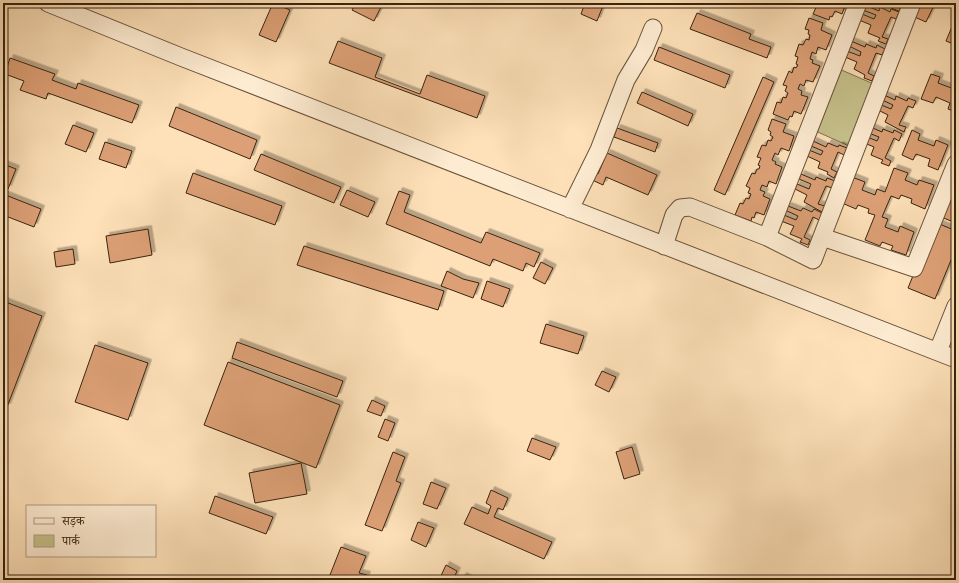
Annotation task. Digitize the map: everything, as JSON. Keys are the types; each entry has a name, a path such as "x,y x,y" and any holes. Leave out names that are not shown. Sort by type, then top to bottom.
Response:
{"street":[{"path":"48,3 175,55 956,359"},
{"path":"767,237 858,3"},
{"path":"664,246 674,215 680,208 690,207 767,237 813,260 912,3"},
{"path":"570,209 600,150 626,80 644,50 653,28"},
{"path":"822,237 914,268 956,164"},
{"path":"938,352 956,306"}],"green space":[{"path":"837,68 876,85 849,146 811,129"}],"building":[{"path":"273,3 290,10 276,42 259,35"},
{"path":"300,3 313,3 311,8"},
{"path":"356,3 383,3 374,21 352,10"},
{"path":"555,3 566,3 564,8"},
{"path":"585,3 604,3 597,21 581,14"},
{"path":"818,3 846,3 842,14 835,11 832,17 830,16 829,20 813,14"},
{"path":"888,3 896,3 901,6 899,11 891,8 893,5"},
{"path":"915,3 935,3 926,22 910,15"},
{"path":"865,5 879,11 880,7 890,12 891,9 899,12 896,19 891,17 882,37 888,39 886,44 878,41 880,38 868,33 871,25 859,20 862,14 874,19 876,15 863,10"},
{"path":"697,13 751,34 749,39 771,47 767,58 690,29"},
{"path":"956,17 956,45 946,41"},
{"path":"809,18 823,23 821,30 832,35 826,50 818,47 816,54 812,52 810,59 813,60 812,63 820,66 813,82 806,80 804,86 800,84 798,89 802,91 801,95 808,97 801,114 794,111 792,117 790,116 788,120 773,114 777,102 781,103 783,97 786,98 788,93 785,91 787,86 783,85 789,71 792,73 794,67 796,68 798,65 796,64 798,57 795,56 799,44 803,45 806,39 809,40 809,30 805,29"},
{"path":"338,41 382,58 375,77 420,94 427,75 485,96 477,118 329,63"},
{"path":"851,41 865,47 866,44 876,48 877,45 885,49 882,55 876,53 868,73 874,76 872,81 864,78 865,75 854,69 857,62 845,57 847,51 860,56 861,52 849,46"},
{"path":"659,47 730,75 725,88 654,60"},
{"path":"10,58 55,74 52,80 76,89 78,83 139,105 132,123 48,93 46,99 20,90 24,81 5,74"},
{"path":"931,74 940,77 938,83 954,89 956,83 956,112 948,109 950,103 936,97 933,103 921,99"},
{"path":"763,77 774,82 725,195 714,190"},
{"path":"642,92 693,114 688,126 637,103"},
{"path":"882,94 895,100 896,96 907,101 908,98 916,101 913,108 908,106 899,125 906,127 904,132 885,122 888,115 876,109 879,104 891,109 893,105 880,99"},
{"path":"176,107 257,140 250,159 169,126"},
{"path":"772,119 786,124 783,132 794,136 789,151 781,148 778,155 775,153 772,160 776,162 775,164 782,167 776,184 769,181 767,187 762,185 760,190 765,192 763,196 770,199 764,215 756,212 751,221 735,215 740,203 743,204 746,198 749,199 751,194 748,193 750,188 746,186 752,173 755,174 757,169 759,169 760,166 758,165 761,158 757,157 762,145 766,146 768,140 771,141 773,137 770,135 771,132 768,130"},
{"path":"73,125 94,133 86,152 65,144"},
{"path":"868,126 882,132 883,129 893,133 894,130 902,134 899,141 894,138 885,158 891,161 889,166 881,163 883,160 871,155 874,147 862,142 865,136 877,141 879,137 866,132"},
{"path":"617,128 658,143 655,152 614,137"},
{"path":"912,130 920,134 918,140 934,146 936,140 948,145 938,170 928,166 930,159 916,154 913,160 902,155"},
{"path":"813,141 826,147 828,143 838,147 839,145 847,148 844,155 838,152 831,169 837,172 834,178 827,174 828,172 818,168 820,162 807,156 809,150 821,155 823,151 811,146"},
{"path":"105,142 132,151 126,168 99,159"},
{"path":"607,153 657,175 648,195 606,177 603,185 590,179 593,172 598,174"},
{"path":"261,154 341,187 334,203 254,170"},
{"path":"3,164 16,169 8,189 3,187"},
{"path":"956,167 956,223 936,215"},
{"path":"894,168 908,173 905,180 917,185 919,180 934,185 925,209 911,203 912,199 901,195 899,199 891,196 882,217 888,219 885,227 898,232 900,226 914,232 906,255 891,250 893,246 882,242 880,246 865,240 875,215 868,213 869,209 858,205 856,209 842,203 852,177 865,182 862,190 875,195 877,189 885,192"},
{"path":"193,173 282,206 275,225 186,193"},
{"path":"801,174 815,180 816,177 826,181 827,178 835,181 832,188 826,186 818,204 825,206 822,212 804,202 807,195 795,189 797,184 809,189 811,184 799,179"},
{"path":"347,190 375,202 368,217 340,205"},
{"path":"399,191 410,195 404,212 481,243 486,232 540,253 534,267 526,263 523,271 493,259 490,266 386,224"},
{"path":"3,194 41,209 34,227 3,215"},
{"path":"788,206 801,211 803,208 812,212 814,209 822,213 819,220 813,217 804,237 810,240 808,245 800,242 802,239 790,234 794,226 781,221 784,215 796,220 798,216 785,210"},
{"path":"935,222 956,231 956,248 935,299 908,288"},
{"path":"148,229 152,255 110,263 106,236"},
{"path":"304,246 444,291 438,310 297,265"},
{"path":"73,249 75,264 56,267 54,252"},
{"path":"541,262 553,268 545,284 533,278"},
{"path":"447,271 463,279 479,283 473,298 441,286"},
{"path":"487,281 510,289 503,307 481,299"},
{"path":"3,301 42,316 7,407 3,406"},
{"path":"546,324 584,336 578,354 540,343"},
{"path":"237,342 343,381 337,397 232,358"},
{"path":"95,345 148,363 128,420 75,402"},
{"path":"228,362 340,405 316,468 204,425"},
{"path":"602,371 616,377 609,392 595,385"},
{"path":"372,400 385,406 381,416 367,411"},
{"path":"385,419 395,423 388,441 378,437"},
{"path":"532,438 556,447 550,460 527,451"},
{"path":"632,447 640,474 624,479 616,452"},
{"path":"393,452 405,457 396,481 401,483 382,531 365,525"},
{"path":"301,463 307,494 255,503 249,473"},
{"path":"431,482 446,488 437,509 423,504"},
{"path":"491,490 508,498 503,510 498,508 494,517 552,542 544,559 464,524 472,507 488,514 491,506 486,503"},
{"path":"215,496 273,517 266,534 209,513"},
{"path":"418,522 434,528 426,547 411,540"},
{"path":"341,547 366,556 359,573 367,575 365,580 328,580"},
{"path":"446,565 457,571 453,580 439,580"},
{"path":"463,576 471,580 461,580"}]}
